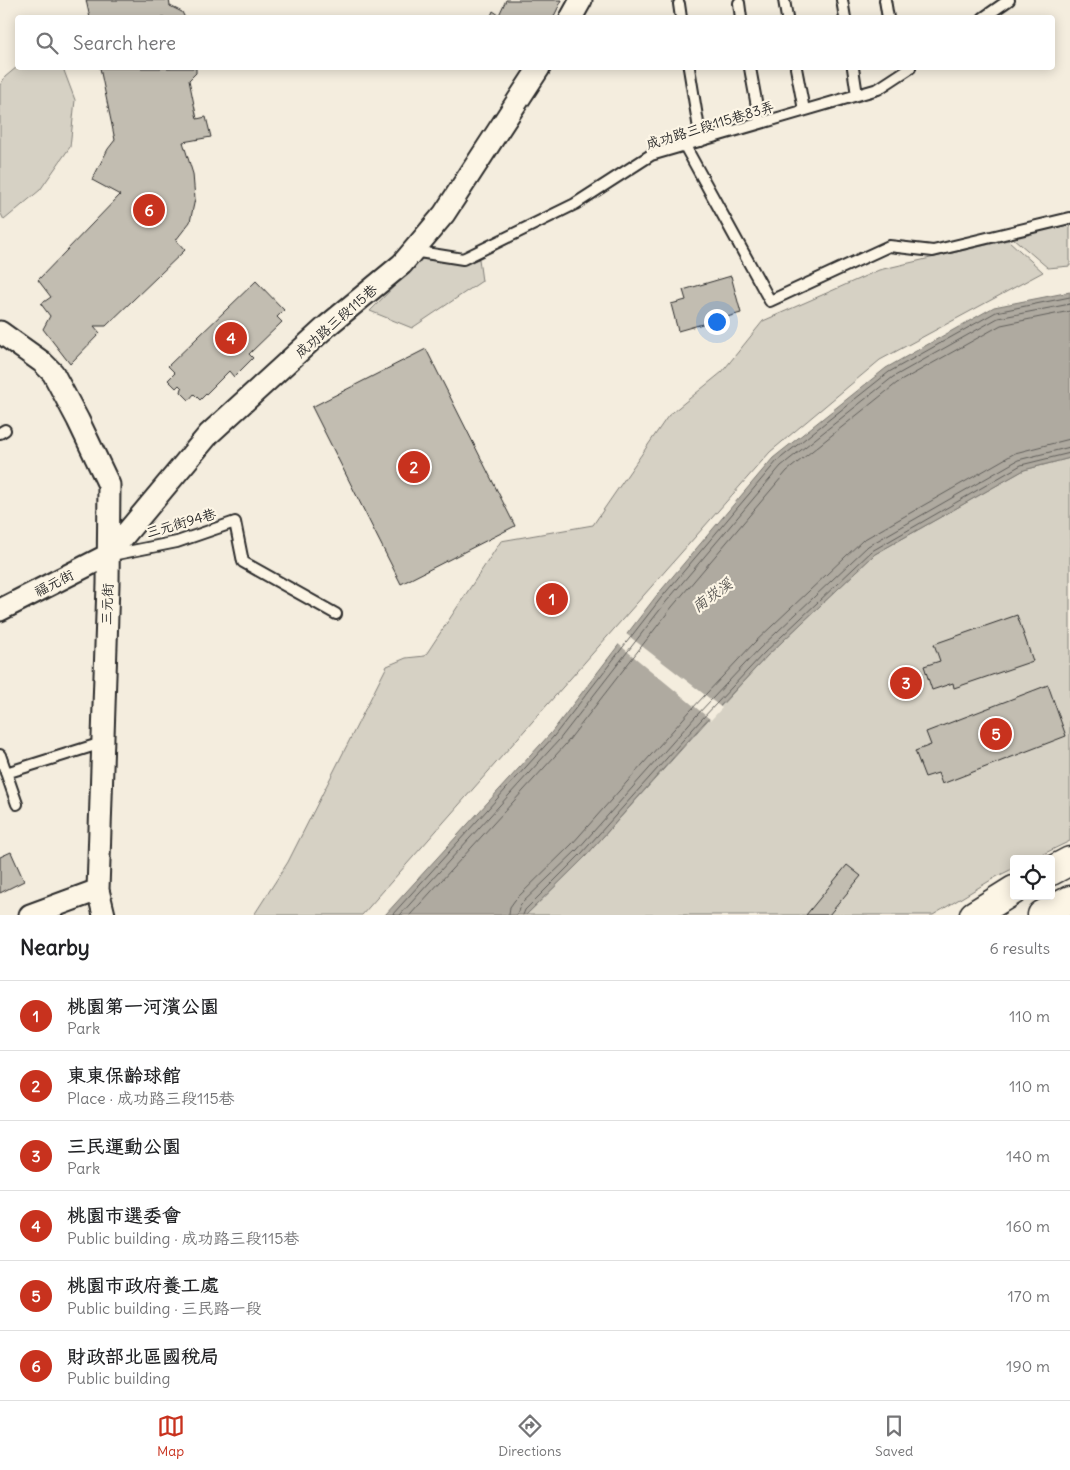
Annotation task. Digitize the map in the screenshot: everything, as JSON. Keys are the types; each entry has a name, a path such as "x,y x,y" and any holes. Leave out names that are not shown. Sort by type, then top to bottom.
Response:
{"main road":[{"path":"1055,868 1070,861"},
{"path":"974,915 1010,892"},
{"path":"1042,915 1070,900"}],"street":[{"path":"573,15 581,0"},
{"name":"成功路三段115巷","path":"108,555 209,434 327,326 402,264 444,214 538,70"},
{"name":"三元街","path":"0,332 42,362 53,373 109,485 98,890 104,915"},
{"name":"福元街","path":"1,608 108,555"},
{"path":"30,915 98,890"}],"lane":[{"path":"784,0 786,15"},
{"path":"842,0 844,15"},
{"path":"885,0 888,15"},
{"path":"987,15 1009,0"},
{"path":"739,3 741,15"},
{"path":"678,4 680,15"},
{"path":"689,70 701,140"},
{"path":"750,70 760,123"},
{"path":"796,70 804,110"},
{"path":"853,70 857,95"},
{"name":"成功路三段115巷83弄","path":"413,251 462,259 575,204 651,155 878,90 897,72"},
{"path":"685,146 770,301 889,246 933,251 1070,218"},
{"name":"三元街94巷","path":"108,555 177,542 235,522 243,562 336,614"},
{"path":"6,773 102,743"},
{"path":"0,755 17,804"}],"shaded area":[{"path":"15,69 64,70 75,100 70,147 40,190 4,220 0,212 0,85 5,77"},
{"path":"1070,220 1070,266 1048,268 1013,238"},
{"path":"1008,240 1043,272 880,360 770,452 362,915 254,915 288,862 387,666 406,658 425,656 501,541 593,525 668,416 722,372 763,321 879,270"},
{"path":"421,259 459,264 479,259 482,281 412,328 370,311"},
{"path":"1070,458 1070,841 1041,855 1010,855 1010,870 933,915 526,915 585,857 767,656 875,554 1024,470"}],"water":[{"name":"南崁溪","path":"1070,292 1070,458 1024,470 875,554 767,656 704,723 585,857 526,915 385,915 551,733 657,595 773,458 886,368 994,307"}],"pier":[{"path":"625,633 722,708 711,720 617,643"}],"building":[{"path":"86,0 169,0 170,6 182,12 184,15 89,15"},
{"path":"506,0 562,0 554,15 499,15"},
{"path":"100,70 196,70 196,73 189,80 197,119 206,117 211,137 183,142 193,174 195,199 190,222 176,240 185,250 106,326 94,326 100,333 70,364 43,329 50,316 41,304 51,297 38,280 120,195 92,180 108,149 115,140"},
{"path":"731,276 741,313 678,331 671,304 686,300 683,290"},
{"path":"256,281 284,310 277,317 282,322 249,354 253,358 234,377 229,371 200,400 194,394 189,400 181,392 182,388 179,385 176,388 168,380 175,373 168,366"},
{"path":"426,349 515,526 401,584 312,407"},
{"path":"1017,615 1033,661 954,688 953,683 932,690 924,666 940,661 934,644"},
{"path":"1048,685 1066,736 942,784 938,773 925,777 915,751 931,745 926,732"},
{"path":"11,852 24,881 0,893 0,857"},
{"path":"847,865 861,876 829,915 806,915"}],"place":[{"name":"財政部北區國稅局","path":"149,210"},
{"name":"桃園市選委會","path":"231,338"},
{"name":"東東保齡球館","path":"414,467"},
{"name":"桃園第一河濱公園","path":"552,599"},
{"name":"三民運動公園","path":"906,683"},
{"name":"桃園市政府養工處","path":"996,734"}]}
